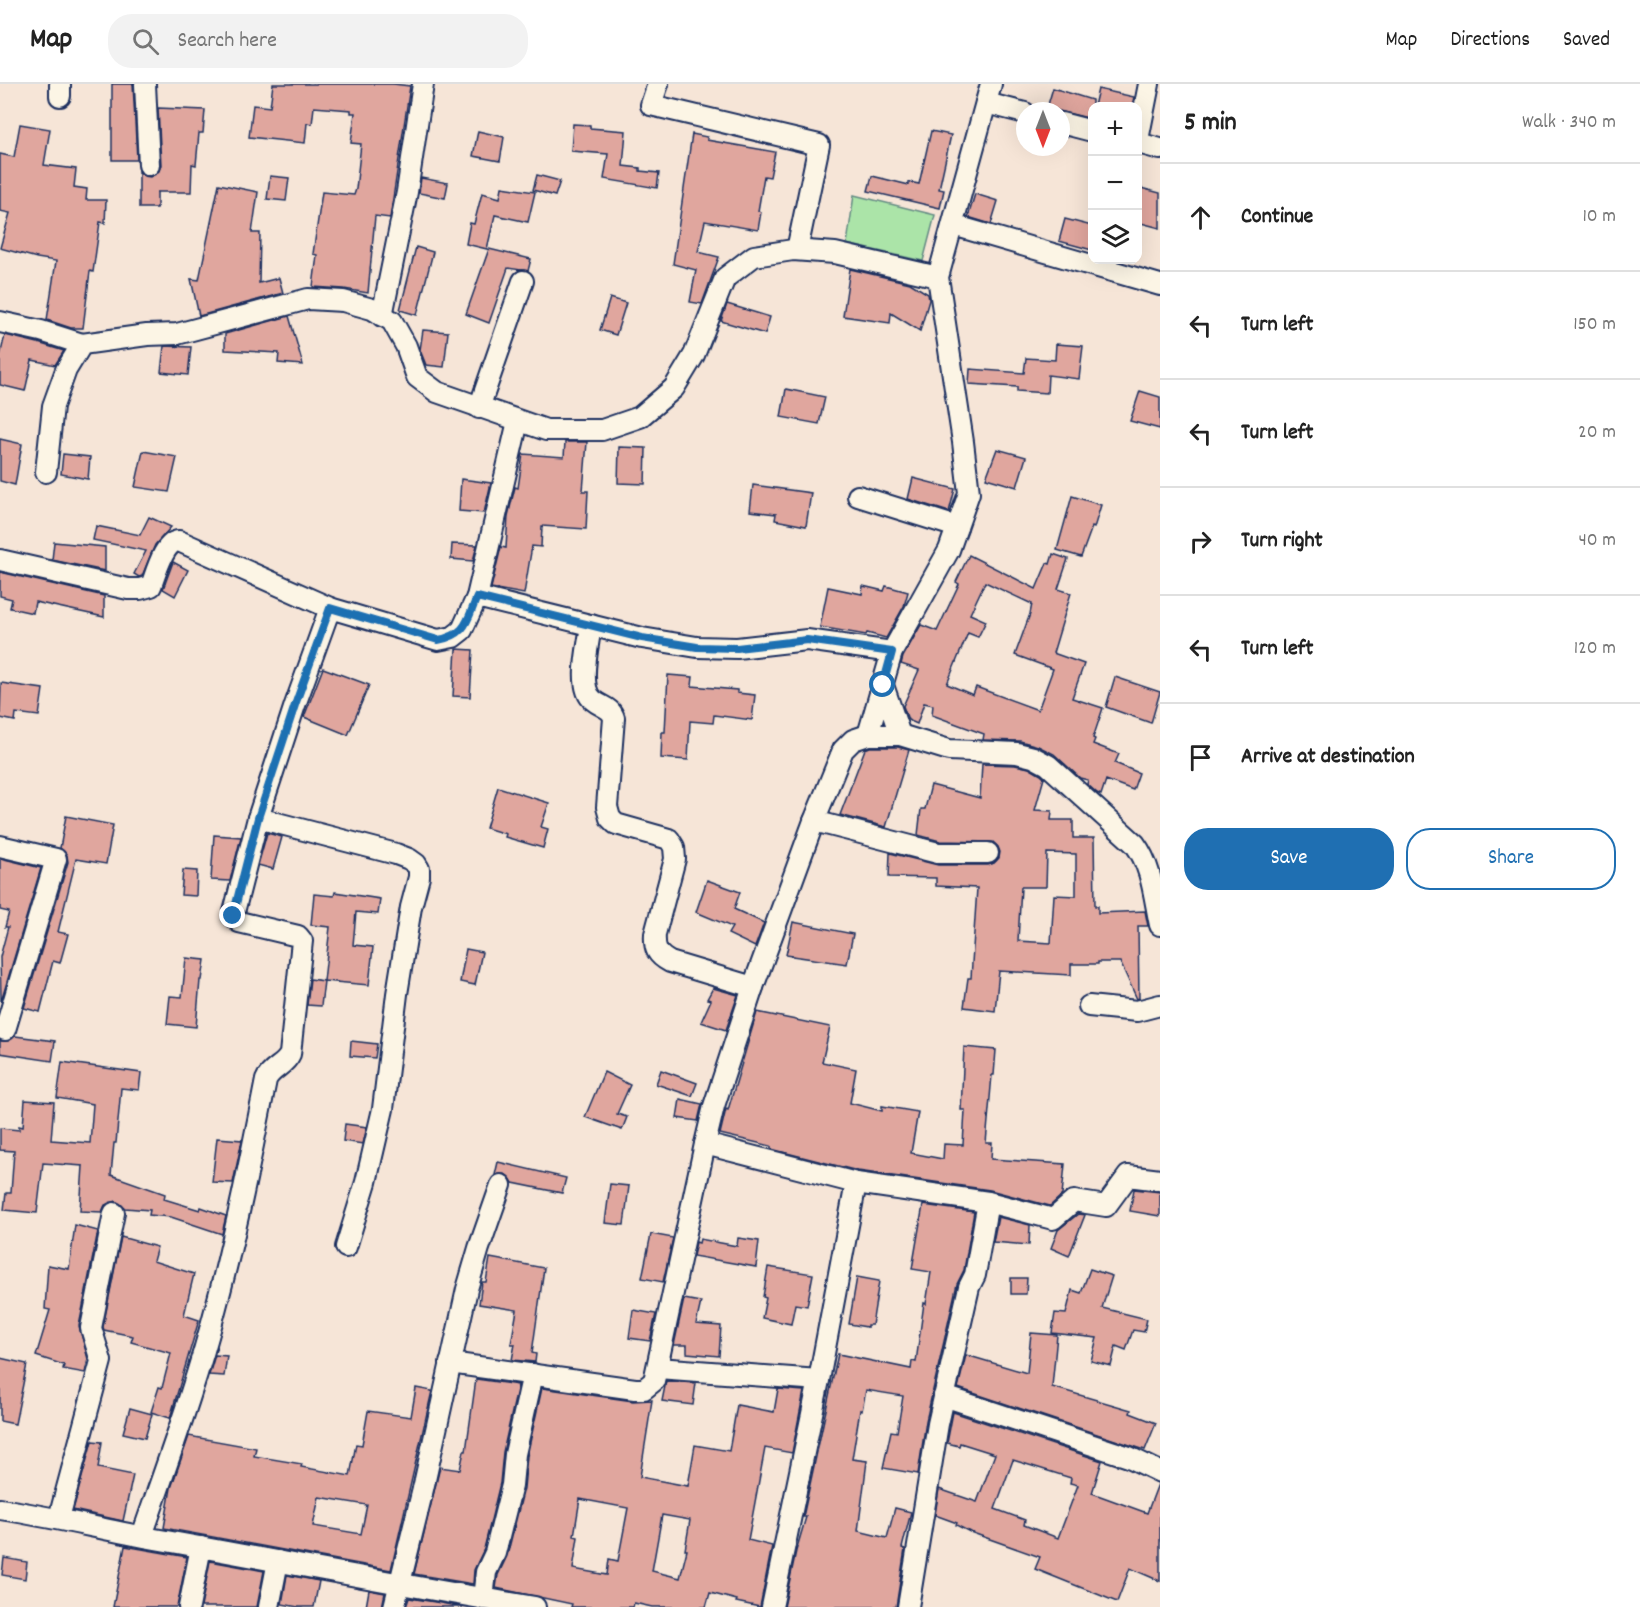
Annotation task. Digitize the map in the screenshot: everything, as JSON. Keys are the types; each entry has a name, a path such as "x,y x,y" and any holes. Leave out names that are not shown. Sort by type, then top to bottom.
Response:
{"street":[{"path":"145,84 149,165"},
{"path":"382,316 407,192 423,84"},
{"path":"658,84 651,105 819,145 797,250"},
{"path":"1142,118 1149,84"},
{"path":"868,735 892,652 949,550 969,493 938,277 988,93 1016,108"},
{"path":"1070,125 1088,130"},
{"path":"1142,144 1160,149"},
{"path":"952,225 1160,285"},
{"path":"0,322 41,331 82,344 177,333 308,299 343,301 372,309 392,321 406,346 417,377 437,392 546,430 602,430 640,417 674,388 694,355 725,279 754,256 797,250 835,253 938,277"},
{"path":"479,408 523,281"},
{"path":"46,472 53,406 66,370 82,344"},
{"path":"0,560 140,589 151,586 168,546 174,541 179,541 330,608 438,640 453,638 462,630 477,597 518,421"},
{"path":"858,496 957,526"},
{"path":"477,597 642,638 697,647 737,648 807,640 892,652"},
{"path":"142,1536 190,1395 216,1309 266,1080 269,1073 287,1062 290,1054 302,941 298,936 239,922 233,916 258,818 330,608"},
{"path":"591,625 585,671 586,692 591,699 610,710 614,718 608,807 610,818 616,824 669,839 674,848 675,859 655,934 656,951 660,957 670,962 753,987"},
{"path":"883,685 900,735"},
{"path":"450,1363 634,1389 644,1389 654,1381 705,1144 723,1077 753,987 814,821 843,750 853,741 868,735 900,735 949,750 1017,753 1033,757 1048,765 1117,826 1142,854 1149,870 1160,925"},
{"path":"258,818 396,854 409,859 419,869 397,994 383,1109 366,1182 346,1247"},
{"path":"814,821 938,853 988,853"},
{"path":"0,846 56,859 5,1030"},
{"path":"1089,1006 1137,1011 1160,1005"},
{"path":"705,1144 856,1183 988,1203 1053,1219 1074,1201 1106,1206 1128,1176 1160,1180"},
{"path":"771,1607 819,1380 856,1183"},
{"path":"394,1607 423,1489 467,1289 501,1185"},
{"path":"908,1607 944,1396 969,1287 975,1275 988,1203"},
{"path":"59,1518 101,1361 91,1328 114,1213"},
{"path":"658,1368 819,1380"},
{"path":"476,1601 495,1553 512,1485 516,1454 533,1374"},
{"path":"944,1396 1129,1457 1160,1472"},
{"path":"0,1509 59,1518 476,1601 535,1607"},
{"path":"189,1607 201,1547"},
{"path":"269,1607 278,1561"}],"green space":[{"path":"854,195 935,215 923,261 847,244"}],"building":[{"path":"112,84 133,84 137,160 112,160"},
{"path":"273,84 410,86 390,218 375,216 368,293 313,287 317,255 313,254 322,192 354,195 356,189 361,144 351,143 355,113 351,113 351,110 314,107 312,124 307,123 305,143 249,137 253,105 270,107"},
{"path":"1053,88 1092,100 1088,102 1088,118 1070,114 1070,102 1049,102"},
{"path":"1098,89 1134,97 1133,102 1095,102"},
{"path":"158,108 205,110 203,133 199,133 196,165 192,164 191,192 157,192 157,208 139,208 139,171 144,176 150,177 159,171 161,165"},
{"path":"20,124 50,129 44,165 76,169 74,187 87,189 86,200 106,200 105,223 100,222 93,272 90,271 83,328 71,328 47,320 56,261 0,248 10,213 0,211 0,154 14,157"},
{"path":"573,124 626,131 623,166 659,173 657,188 604,179 608,154 571,151"},
{"path":"478,131 504,137 500,161 473,156"},
{"path":"931,131 951,135 939,189 944,190 940,208 868,191 872,176 909,185 909,182 919,184"},
{"path":"692,134 707,137 707,140 775,152 770,177 764,176 758,211 761,212 758,230 705,221 698,252 719,257 702,304 690,302 696,270 673,264"},
{"path":"537,175 560,181 555,196 533,190"},
{"path":"270,176 289,178 286,201 267,199"},
{"path":"421,178 448,183 445,198 419,193"},
{"path":"219,184 258,192 252,233 260,233 259,283 279,278 283,293 199,316 191,279 199,280"},
{"path":"502,187 535,192 528,222 495,215 487,249 466,244 470,223 474,224 482,193 500,198"},
{"path":"1142,188 1160,193 1160,228 1142,223"},
{"path":"975,194 998,201 991,224 968,217"},
{"path":"1065,219 1088,225 1088,249 1059,241"},
{"path":"416,247 433,252 417,315 400,310"},
{"path":"489,249 531,259 528,271 508,268 489,323 466,314"},
{"path":"850,269 910,283 928,294 929,300 920,331 891,313 890,323 843,316"},
{"path":"610,298 626,303 616,335 600,330"},
{"path":"727,304 770,317 765,334 721,321"},
{"path":"289,316 303,365 278,363 279,353 225,350 225,334"},
{"path":"423,330 448,332 444,367 426,365 420,350"},
{"path":"5,335 64,351 55,365 32,360 25,391 0,385 0,356"},
{"path":"1056,344 1083,346 1079,379 1048,375 1047,393 1017,391 1017,387 969,384 970,369 1024,373 1026,358 1055,360"},
{"path":"164,346 191,347 188,375 161,372"},
{"path":"786,389 825,397 819,424 781,417"},
{"path":"1140,391 1160,397 1160,429 1130,421"},
{"path":"0,439 22,444 15,485 0,481"},
{"path":"565,442 587,442 583,491 588,491 586,529 542,526 541,547 532,546 524,594 491,588 501,547 506,548 508,516 515,487 518,488 523,454 564,457"},
{"path":"619,447 646,448 645,484 618,483"},
{"path":"997,449 1026,457 1017,487 986,478"},
{"path":"143,451 177,457 169,492 135,487"},
{"path":"63,454 90,457 88,479 61,474"},
{"path":"913,478 955,489 949,512 908,499"},
{"path":"461,479 491,483 484,513 459,511"},
{"path":"753,485 811,493 806,526 775,520 776,514 750,511"},
{"path":"1072,496 1101,505 1081,557 1057,550"},
{"path":"149,517 171,527 155,545 142,576 139,577 134,574 146,551 93,540 96,526 140,535"},
{"path":"54,542 105,547 105,571 52,560"},
{"path":"452,544 477,545 473,561 451,559"},
{"path":"1053,554 1068,559 1058,589 1071,593 1053,653 1084,664 1072,698 1103,708 1093,744 1119,754 1115,763 1139,773 1133,790 1106,780 1101,795 1087,784 1088,780 1080,778 1054,754 1020,741 983,740 984,734 932,715 933,705 924,703 917,724 908,720 903,706 919,670 901,664 903,657 921,625 937,631 959,584 956,582 969,555 1036,589 1047,563 1050,564","holes":["985,582 1032,604 1015,655 1053,669 1038,710 976,687 973,695 947,684 968,633 978,637 986,621 970,614"]},
{"path":"173,562 188,570 175,596 163,589"},
{"path":"0,572 104,596 104,617 35,602 33,613 10,608 12,599 0,596"},
{"path":"863,586 884,591 886,586 908,592 904,606 886,638 867,633 866,635 820,627 828,587 862,594"},
{"path":"456,649 473,650 470,697 453,696"},
{"path":"323,668 369,685 348,735 304,717"},
{"path":"668,675 693,677 692,686 737,690 737,693 755,695 752,720 714,715 713,723 690,721 688,760 661,758 662,732 665,732"},
{"path":"1115,677 1160,692 1151,723 1106,707"},
{"path":"1,683 43,689 39,716 16,713 15,721 0,718"},
{"path":"898,747 909,750 886,827 840,815 865,749"},
{"path":"982,764 1015,765 1029,768 1044,778 1035,810 1052,811 1051,820 1073,820 1073,838 1094,838 1095,906 1098,906 1098,913 1145,911 1148,926 1138,926 1139,998 1137,999 1120,962 1098,962 1098,964 1071,964 1071,975 999,971 995,1011 964,1007 968,978 971,978 977,888 936,886 936,878 889,877 890,853 938,865 994,863 999,858 1000,852 993,842 940,841 918,835 921,809 925,809 931,785 980,798","holes":["1047,853 1076,854 1076,896 1054,895 1051,943 1018,941 1021,887 1046,887"]},
{"path":"498,787 549,803 541,827 548,829 543,848 505,837 506,834 486,828"},
{"path":"66,816 113,825 106,864 76,859 58,932 68,934 60,963 53,961 40,1012 24,1008 68,862 67,855 60,848"},
{"path":"267,833 282,837 273,869 258,865"},
{"path":"214,835 241,837 230,881 211,880"},
{"path":"0,858 41,868 1,1002 0,957 8,927 5,927 9,912 0,910"},
{"path":"183,870 197,871 196,896 181,895"},
{"path":"707,880 740,892 734,909 764,923 755,947 728,934 732,927 696,912"},
{"path":"335,892 380,899 378,914 356,912 353,945 373,947 369,985 324,981 330,927 311,925 314,894 334,896"},
{"path":"793,922 853,934 847,964 786,955"},
{"path":"466,949 482,952 475,985 460,982"},
{"path":"186,958 205,960 202,980 200,980 196,1027 167,1024 170,996 182,997"},
{"path":"310,979 324,981 321,1006 307,1005"},
{"path":"713,988 738,995 726,1030 701,1022 711,1000 707,999"},
{"path":"757,1012 830,1027 822,1062 856,1069 850,1103 882,1111 882,1106 918,1112 911,1153 943,1159 944,1144 963,1145 965,1110 961,1110 964,1047 996,1050 986,1143 992,1143 991,1159 1065,1164 1062,1195 1050,1206 990,1190 858,1171 720,1134"},
{"path":"15,1036 55,1041 52,1061 0,1053 0,1041 8,1041"},
{"path":"351,1041 377,1044 375,1058 350,1056"},
{"path":"62,1062 141,1073 139,1090 121,1088 111,1175 165,1194 164,1199 200,1210 201,1207 226,1216 222,1234 171,1217 149,1215 150,1210 125,1208 116,1201 105,1205 102,1212 80,1211 83,1166 43,1163 37,1213 4,1210 6,1193 11,1193 14,1151 0,1150 0,1128 19,1130 19,1126 23,1127 25,1100 54,1102 51,1140 90,1143 93,1104 57,1098"},
{"path":"661,1070 697,1083 692,1096 656,1084"},
{"path":"604,1072 630,1085 617,1114 627,1117 622,1130 585,1117"},
{"path":"680,1099 702,1104 698,1121 677,1118"},
{"path":"345,1124 367,1127 363,1144 343,1141"},
{"path":"217,1138 242,1140 233,1183 212,1182"},
{"path":"498,1162 566,1178 562,1193 513,1183 505,1174 495,1175"},
{"path":"610,1184 629,1186 624,1225 605,1223"},
{"path":"1134,1189 1160,1192 1160,1216 1130,1211"},
{"path":"923,1205 974,1212 964,1270 957,1284 926,1421 918,1474 883,1468 891,1431 897,1432 903,1396 866,1390 862,1411 860,1410 852,1459 867,1461 858,1531 887,1538 895,1508 911,1512 902,1548 905,1549 896,1607 784,1607 806,1517 803,1517 838,1354 911,1369 912,1361 916,1362 924,1303 926,1304 931,1272 912,1269"},
{"path":"1078,1214 1085,1215 1069,1256 1051,1248 1058,1230"},
{"path":"998,1217 1030,1225 1029,1245 993,1242"},
{"path":"75,1225 98,1231 79,1326 88,1359 85,1373 63,1369 64,1365 36,1356 50,1310 45,1309 48,1265 69,1269"},
{"path":"651,1234 673,1238 663,1282 642,1278"},
{"path":"121,1237 157,1247 153,1261 194,1274 184,1315 199,1320 170,1418 151,1412 159,1387 162,1388 171,1353 131,1342 133,1336 104,1330 103,1327"},
{"path":"738,1238 759,1241 756,1267 693,1256 696,1242 699,1243 700,1239 737,1246"},
{"path":"490,1258 544,1268 532,1353 536,1354 535,1362 512,1360 515,1344 511,1344 517,1310 479,1304 482,1282 486,1282"},
{"path":"768,1267 813,1274 807,1306 795,1304 791,1324 762,1318"},
{"path":"1090,1269 1112,1276 1102,1308 1147,1319 1144,1332 1133,1330 1126,1350 1116,1346 1111,1366 1091,1361 1097,1338 1052,1333 1055,1313 1066,1314 1072,1290 1081,1293"},
{"path":"857,1277 879,1281 872,1325 867,1325 867,1327 849,1324"},
{"path":"1011,1278 1027,1278 1026,1294 1011,1294"},
{"path":"684,1299 701,1302 696,1324 721,1326 719,1356 687,1353 687,1345 674,1345"},
{"path":"633,1310 656,1314 650,1341 629,1338"},
{"path":"1031,1333 1057,1335 1052,1387 1131,1410 1130,1413 1156,1423 1145,1450 958,1388 966,1355 1027,1373"},
{"path":"215,1355 227,1356 224,1376 209,1375"},
{"path":"0,1358 27,1364 15,1424 0,1421"},
{"path":"476,1379 518,1385 503,1452 500,1483 484,1549 474,1570 473,1584 414,1574 440,1467 460,1470 464,1451 466,1451"},
{"path":"666,1381 696,1383 693,1405 662,1401"},
{"path":"416,1388 432,1391 391,1570 164,1528 171,1488 189,1436 256,1448 254,1456 302,1464 301,1467 350,1476 356,1444 362,1445 368,1411 411,1417","holes":["319,1497 367,1505 361,1534 313,1526"]},
{"path":"542,1388 633,1401 652,1400 640,1477 688,1486 695,1445 729,1451 737,1405 774,1412 778,1389 804,1391 792,1453 765,1448 748,1540 772,1546 760,1607 710,1593 706,1607 652,1607 634,1603 633,1607 571,1607 572,1604 496,1588 498,1575 507,1556 524,1488 527,1456","holes":["580,1499 628,1508 618,1561 609,1559 607,1575 573,1569 578,1537 574,1536","662,1515 690,1520 685,1550 687,1550 680,1578 652,1571"]},
{"path":"130,1408 152,1414 145,1438 123,1433"},
{"path":"953,1412 1102,1461 1092,1493 1147,1513 1158,1484 1160,1484 1160,1581 1130,1568 1117,1602 1035,1569 1040,1557 970,1532 956,1525 957,1523 935,1515 939,1489 977,1502 995,1454 960,1443 959,1446 947,1443","holes":["1013,1460 1071,1478 1070,1483 1078,1485 1058,1538 1024,1525 1025,1520 995,1509"]},
{"path":"92,1441 102,1442 98,1468 133,1475 123,1521 73,1510"},
{"path":"125,1546 187,1557 177,1607 113,1607"},
{"path":"4,1558 27,1562 25,1579 2,1575"},
{"path":"210,1561 264,1571 257,1607 201,1607"},
{"path":"287,1575 319,1581 314,1607 282,1604"},
{"path":"369,1590 385,1593 382,1607 366,1607"},
{"path":"409,1598 435,1602 462,1607 406,1607"}],"route":[{"path":"233,916 258,818 330,608 438,640 453,638 462,630 477,597 642,638 697,647 737,648 807,640 844,644 892,652 883,685"}]}
